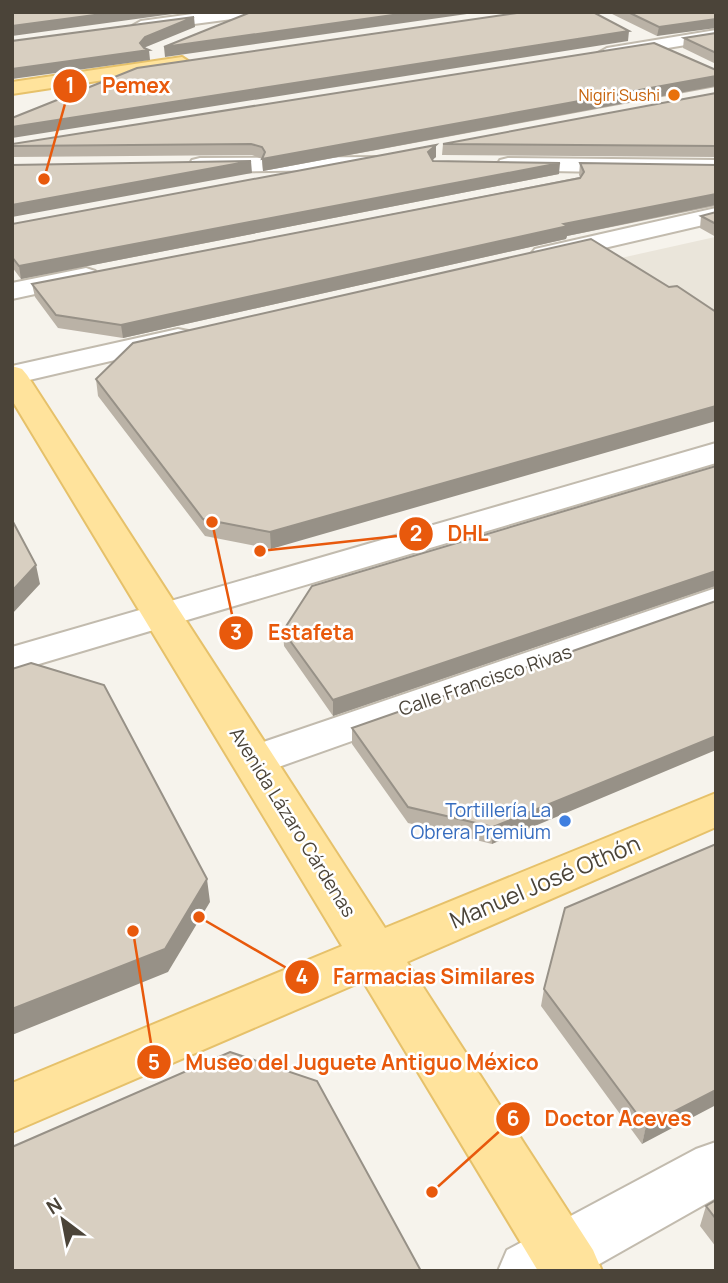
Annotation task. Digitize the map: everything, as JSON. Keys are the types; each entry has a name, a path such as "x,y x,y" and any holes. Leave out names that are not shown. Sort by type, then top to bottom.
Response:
{"main road":[{"path":"189,38 253,12"},
{"path":"25,107 164,49"},
{"path":"12,88 196,61"},
{"name":"Avenida Lázaro Cárdenas","path":"12,375 375,955 554,1265"},
{"name":"Manuel José Othón","path":"12,1108 716,809"}],"street":[{"path":"123,29 247,12"},
{"path":"621,29 680,57"},
{"path":"587,56 716,36"},
{"path":"177,165 356,164 410,159"},
{"path":"232,187 356,164"},
{"path":"491,165 716,167"},
{"path":"544,188 653,166"},
{"path":"513,261 716,215"},
{"path":"12,290 108,272"},
{"path":"12,375 202,332"},
{"path":"12,660 716,453"},
{"name":"Calle Francisco Rivas","path":"255,760 716,599"},
{"path":"554,1265 716,1168"}],"shaded area":[{"path":"715,237 716,329 603,262"}],"building":[{"path":"12,12 117,12 12,26"},
{"path":"251,12 414,12 164,47"},
{"path":"524,12 593,12 629,31 12,127 12,118 137,68"},
{"path":"628,12 716,12 716,19 659,27"},
{"path":"194,17 145,37 140,43 149,50 12,69 12,41"},
{"path":"716,33 716,53 684,38"},
{"path":"654,43 716,70 716,76 262,159 265,152 262,147 251,144 12,146 12,144"},
{"path":"716,93 716,146 443,144"},
{"path":"436,145 428,152 433,161 560,163 19,266 12,257 12,224"},
{"path":"251,161 12,205 12,165"},
{"path":"580,163 716,165 716,194 564,224 568,226 121,325 56,315 32,284 580,178 584,172"},
{"path":"716,212 716,224 701,216"},
{"path":"591,239 669,287 677,286 716,312 716,406 270,532 203,519 96,379 133,343"},
{"path":"716,466 716,571 333,700 283,631 312,586"},
{"path":"12,520 36,565 12,591"},
{"path":"716,601 716,736 493,827 408,807 352,728"},
{"path":"31,663 104,685 207,879 165,949 12,1009 12,669"},
{"path":"716,844 716,1090 646,1126 544,989 565,908"},
{"path":"230,1052 317,1081 421,1271 12,1271 12,1147"},
{"path":"716,1200 716,1219 706,1206"}],"place":[{"name":"Nigiri Sushi","path":"674,95"},
{"name":"Pemex","path":"44,179"},
{"name":"Estafeta","path":"212,522"},
{"name":"DHL","path":"260,551"},
{"name":"Tortillería La Obrera Premium","path":"565,821"},
{"name":"Farmacias Similares","path":"199,917"},
{"name":"Museo del Juguete Antiguo México","path":"133,931"},
{"name":"Doctor Aceves","path":"432,1192"}]}
